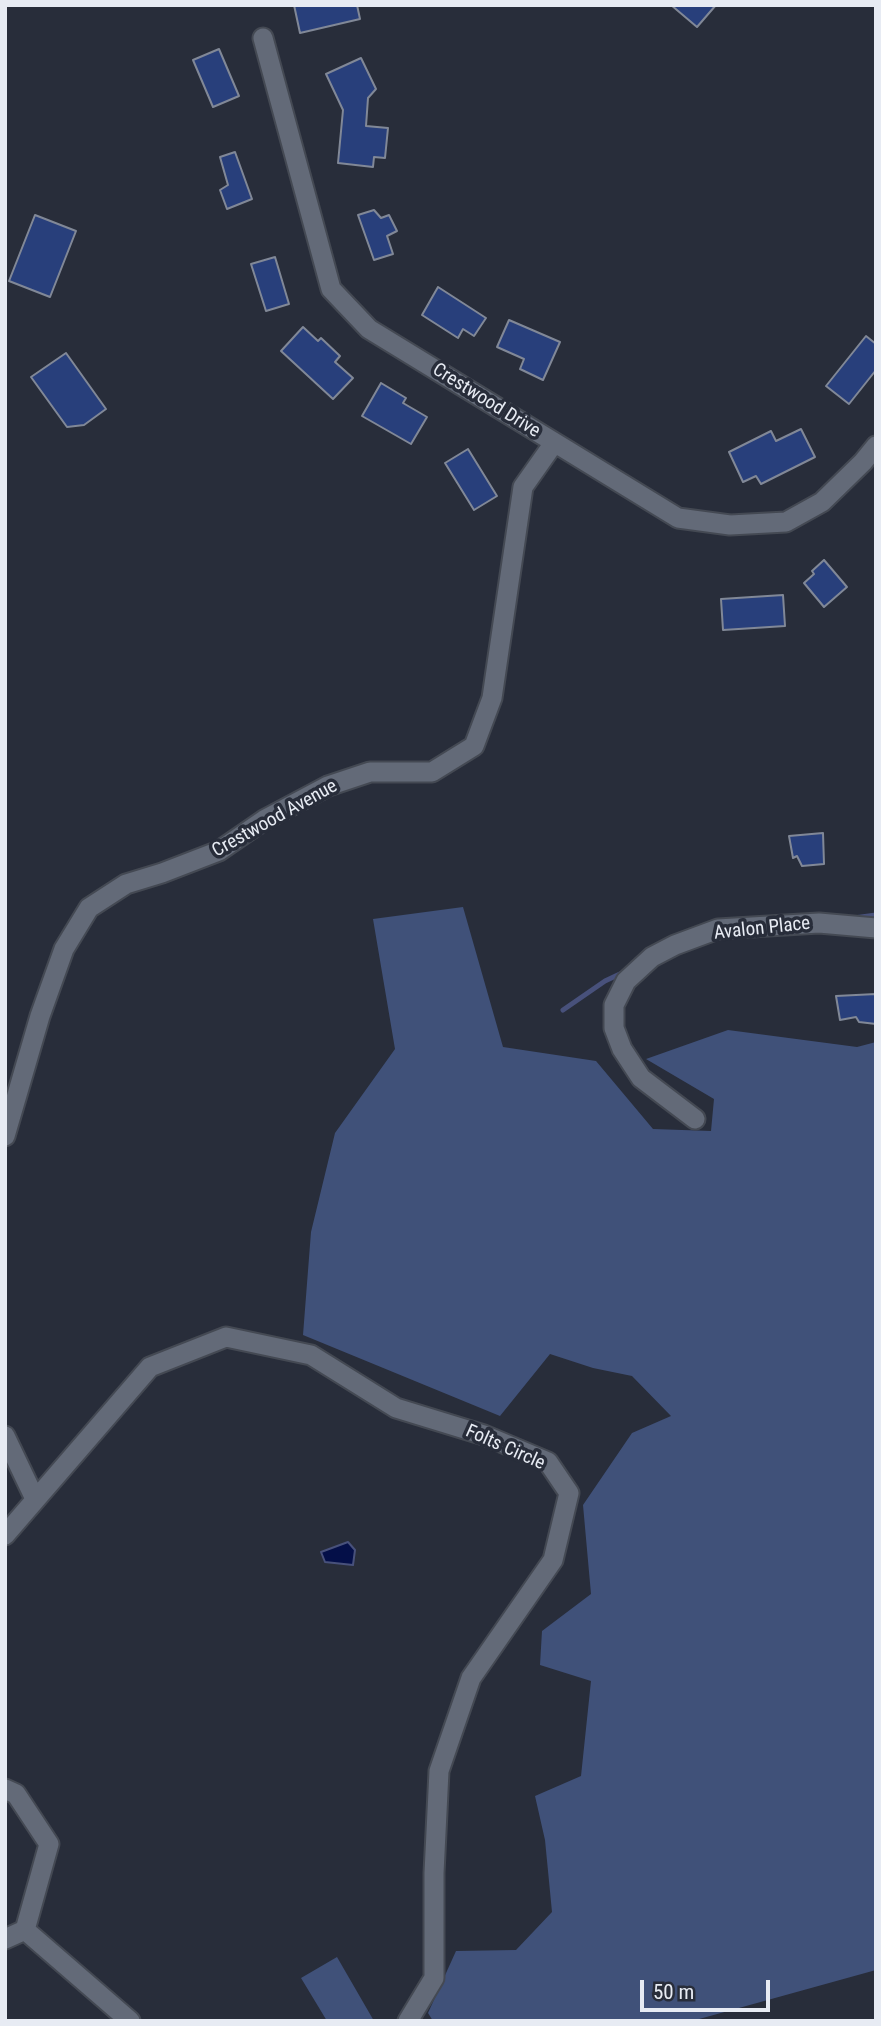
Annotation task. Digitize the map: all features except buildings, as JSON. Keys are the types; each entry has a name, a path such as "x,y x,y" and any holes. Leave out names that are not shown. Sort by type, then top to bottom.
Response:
{"street":[{"name":"Crestwood Drive","path":"263,38 331,289 369,329 678,518 730,525 786,522 822,502 876,446"},
{"name":"Crestwood Avenue","path":"5,1136 40,1016 64,949 89,908 125,884 219,852 264,820 328,786 370,772 432,772 474,746 492,698 523,487 554,443"},
{"name":"Avalon Place","path":"695,1119 641,1078 622,1049 614,1028 614,1005 626,981 652,957 718,929 819,923 876,928"},
{"name":"Folts Circle","path":"5,1535 150,1367 226,1337 311,1355 396,1408 484,1435 548,1462 569,1493 553,1560 471,1678 439,1771 434,1873 434,1978 408,2021"},
{"path":"5,1436 34,1499"},
{"path":"5,1789 16,1794 49,1844 24,1930 5,1939"},
{"path":"24,1930 130,2021"}],"shaded area":[{"path":"463,907 503,1047 596,1061 653,1129 711,1131 714,1099 646,1059 728,1030 857,1047 876,1042 876,1970 692,2021 433,2021 428,2013 456,1951 516,1950 552,1912 545,1840 535,1796 581,1776 591,1681 540,1665 542,1631 591,1594 583,1505 632,1433 671,1416 632,1376 593,1368 550,1354 500,1416 303,1335 311,1232 335,1133 395,1049 373,919"},
{"path":"348,1542 355,1550 353,1565 325,1562 321,1552"},
{"path":"337,1957 374,2021 327,2021 301,1978"}],"waterway":[{"path":"854,918 876,915"},
{"path":"563,1010 605,981 622,973"}]}
